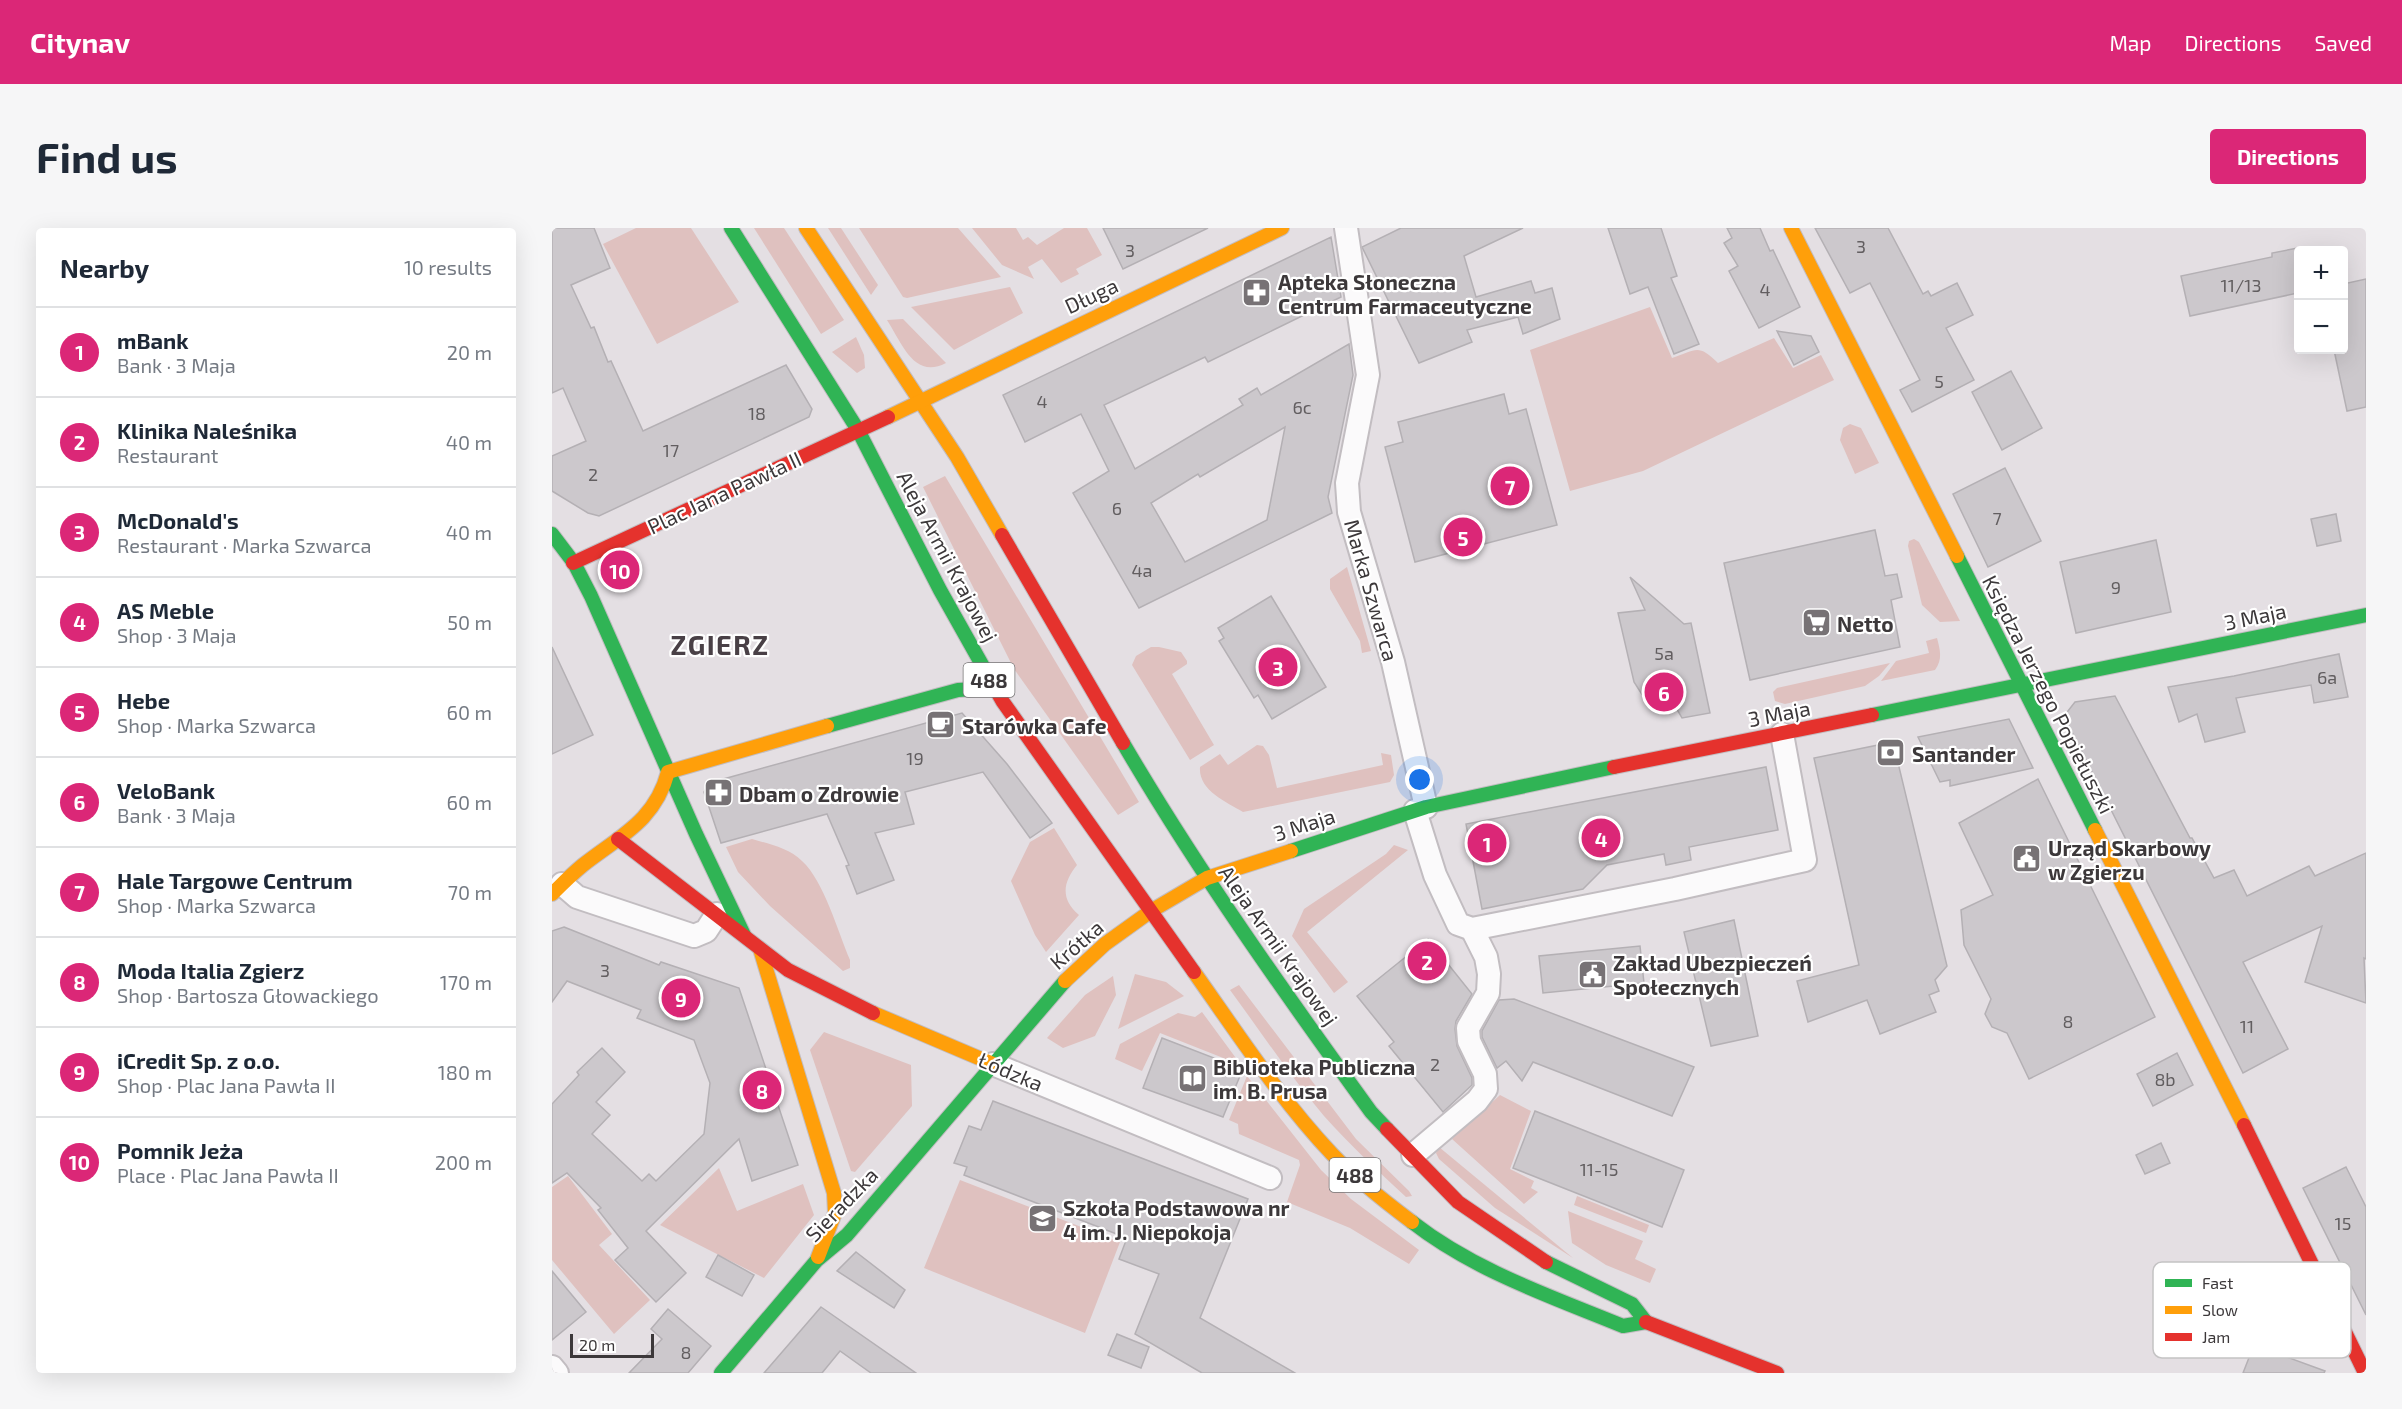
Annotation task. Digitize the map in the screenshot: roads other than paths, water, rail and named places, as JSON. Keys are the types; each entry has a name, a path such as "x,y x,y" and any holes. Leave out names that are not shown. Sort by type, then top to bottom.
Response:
{"main road":[{"name":"Aleja Armii Krajowej","path":"731,228 858,430 940,590 994,688 1271,1080 1332,1154 1380,1198 1432,1238 1487,1270 1623,1326 1646,1322 1632,1304 1552,1266 1458,1202 1371,1112 1259,957 1160,806 957,457 806,228"},
{"name":"Długa","path":"920,402 1282,228"},
{"name":"Księdza Jerzego Popiełuszki","path":"1791,228 2225,1087 2311,1262"},
{"name":"Plac Jana Pawła II","path":"573,563 920,402"},
{"path":"552,534 573,563 603,623 690,822 744,935"},
{"name":"3 Maja","path":"1207,878 1421,809 2366,615"},
{"path":"668,772 925,698 958,690 994,688"},
{"path":"557,889 640,824 663,788 668,772"},
{"path":"618,839 760,949 834,1193 835,1213 817,1260"},
{"name":"Krótka","path":"993,1064 1062,984 1105,945 1151,911 1207,878"},
{"name":"Łódzka","path":"760,949 819,987 993,1064"},
{"name":"Sieradzka","path":"721,1373 817,1260 847,1234 993,1064"},
{"name":"488","path":"1646,1322 1777,1373"},
{"name":"Księdza Jerzego Popiełuszki","path":"2351,1344 2365,1373"}],"street":[{"name":"Marka Szwarca","path":"1346,228 1368,375 1347,483 1349,512 1393,662 1408,724 1421,809 1435,875 1458,924 1472,929"},
{"path":"1413,1155 1477,1101 1486,1089 1485,1074 1468,1041 1468,1028 1488,993 1489,974 1486,957 1472,929 1675,890 1805,860 1782,734"},
{"path":"557,889 694,936 706,931 717,915"},
{"name":"Łódzka","path":"993,1064 1270,1178"},
{"path":"552,1367 558,1373"}],"place":[{"name":"Apteka Słoneczna Centrum Farmaceutyczne","path":"1257,293"},
{"name":"Hale Targowe Centrum","path":"1510,486"},
{"name":"Hebe","path":"1463,537"},
{"name":"Pomnik Jeża","path":"620,570"},
{"name":"Netto","path":"1816,623"},
{"name":"McDonald's","path":"1278,667"},
{"name":"VeloBank","path":"1664,692"},
{"name":"Starówka Cafe","path":"941,725"},
{"name":"Santander","path":"1891,753"},
{"name":"Dbam o Zdrowie","path":"718,793"},
{"name":"AS Meble","path":"1601,838"},
{"name":"mBank","path":"1487,843"},
{"name":"Urząd Skarbowy w Zgierzu","path":"2027,859"},
{"name":"Klinika Naleśnika","path":"1427,961"},
{"name":"Zakład Ubezpieczeń Społecznych","path":"1592,974"},
{"name":"iCredit Sp. z o.o.","path":"681,998"},
{"name":"Biblioteka Publiczna im. B. Prusa","path":"1192,1078"},
{"name":"Moda Italia Zgierz","path":"762,1090"},
{"name":"Szkoła Podstawowa nr 4 im. J. Niepokoja","path":"1042,1219"}],"district":[{"name":"ZGIERZ","path":"720,644"}]}
